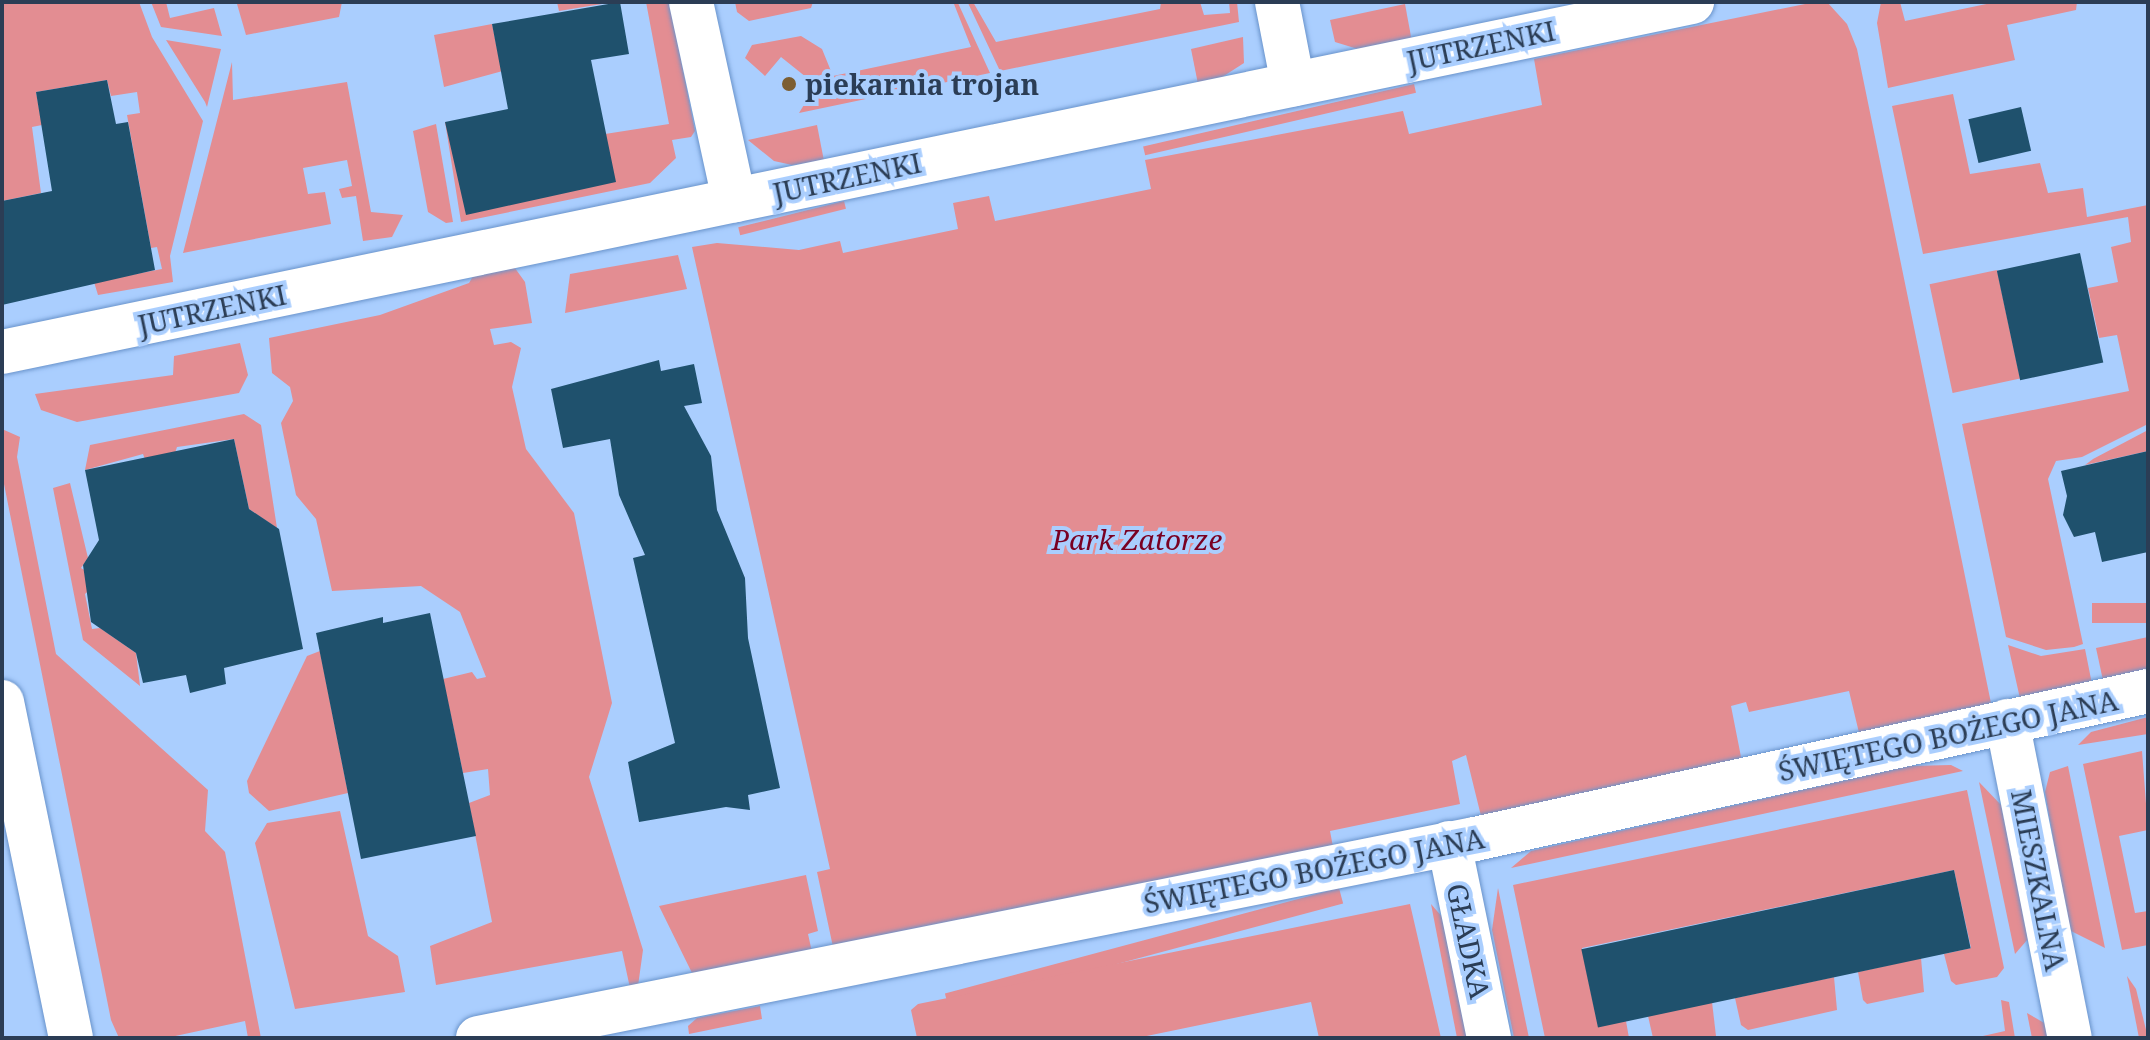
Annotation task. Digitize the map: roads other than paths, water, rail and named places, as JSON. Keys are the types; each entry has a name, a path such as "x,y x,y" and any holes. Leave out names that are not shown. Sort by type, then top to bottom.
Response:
{"street":[{"path":"691,2 734,200"},
{"path":"1277,2 1293,84"},
{"name":"JUTRZENKI","path":"2,352 1692,2"},
{"name":"ŚWIĘTEGO BOŻEGO JANA","path":"478,1038 1449,843 2148,691"},
{"path":"2,702 71,1038"},
{"name":"MIESZKALNA","path":"2007,721 2070,1038"},
{"name":"GŁADKA","path":"1449,843 1489,1038"}],"place":[{"name":"piekarnia trojan","path":"789,84"}],"park label":[{"name":"Park Zatorze","path":"1137,539"}]}
